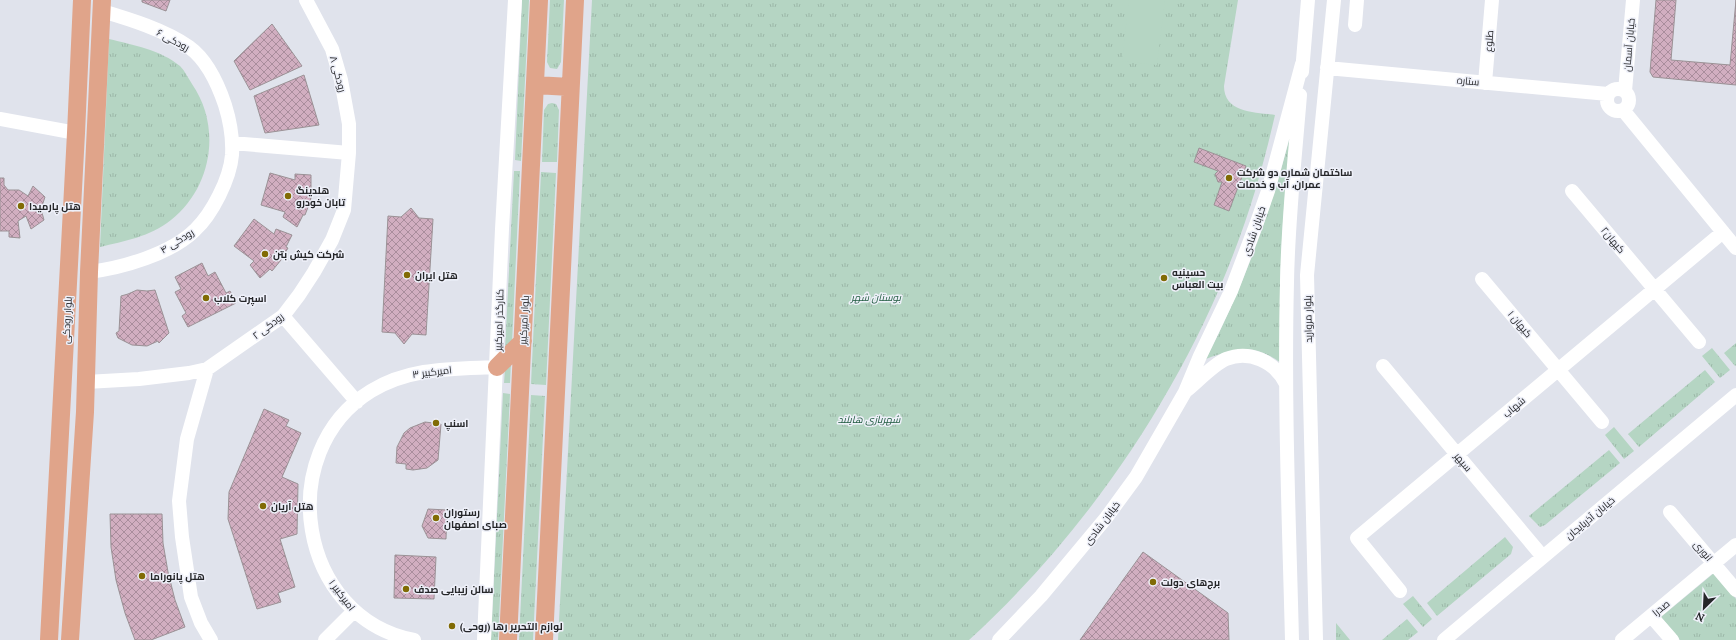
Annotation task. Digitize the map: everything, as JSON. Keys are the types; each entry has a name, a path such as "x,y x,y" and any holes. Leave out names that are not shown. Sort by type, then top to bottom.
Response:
{"main road":[{"name":"بلوار رودکی","path":"49,640 82,0"},
{"name":"بلوار امیرکبیر","path":"508,640 539,0"},
{"path":"544,640 575,0"},
{"name":"بلوار رودکی","path":"70,640 86,382 89,272 102,6"},
{"path":"535,85 570,87"},
{"path":"497,367 522,342"}],"street":[{"name":"رودکی ۸","path":"306,0 332,49 341,80 349,124 349,154"},
{"name":"کنارگذر امیرکبیر","path":"484,640 502,229 515,0"},
{"name":"بلوار مروارید","path":"1292,640 1286,384 1288,244 1308,0"},
{"name":"بلوار مروارید","path":"1316,640 1307,275 1334,0"},
{"path":"1355,25 1357,0"},
{"name":"طلوع","path":"1485,83 1492,0"},
{"name":"خیابان آسمان","path":"1625,91 1633,0"},
{"name":"رودکی ۶","path":"102,6 122,17 165,34 189,47 207,66 220,91 229,119 232,143"},
{"name":"خیابان شادی","path":"1004,637 1065,569 1106,518 1136,477 1185,392 1200,356 1231,292 1256,225 1268,191 1302,64"},
{"name":"ستاره","path":"1328,68 1608,94"},
{"path":"1617,88 1625,91 1629,97 1629,102 1623,110 1613,110 1606,102 1608,94 1612,89 1617,88"},
{"path":"1623,110 1736,248"},
{"path":"0,118 76,133"},
{"path":"232,143 349,154"},
{"name":"رودکی ۴","path":"89,272 108,270 132,263 174,245 195,231 210,212 223,187 232,157 232,143"},
{"name":"رودکی ۲","path":"86,382 139,379 189,373 207,369 283,316 314,272 332,240 344,210 349,154"},
{"name":"کیهان۲","path":"1572,191 1699,342"},
{"name":"شهاب","path":"1400,591 1357,538 1722,232"},
{"name":"کیهان ۱","path":"1482,279 1602,422"},
{"path":"283,316 357,402"},
{"name":"خیابان شادی","path":"1185,392 1216,366 1235,356 1257,358 1267,362 1276,369 1286,384"},
{"name":"سپهر","path":"1383,366 1543,557"},
{"name":"امیرکبیر ۳","path":"310,515 311,484 320,453 335,425 370,391 402,376 418,372 497,367"},
{"path":"207,369 187,439 179,501 182,537 191,597 201,623 211,640"},
{"name":"خیابان آذربایجان","path":"1444,640 1736,395"},
{"name":"انوری","path":"1670,512 1736,590"},
{"name":"امیرکبیر ۱","path":"310,515 318,554 327,574 336,589 354,612 366,621 388,633 414,640"},
{"path":"1290,553 1293,545 1302,541 1310,544 1314,553"},
{"name":"صدرا","path":"1622,640 1736,545"},
{"path":"325,640 354,612"},
{"path":"1651,616 1672,640"}],"green space":[{"path":"522,0 529,0 521,161 515,160"},
{"path":"550,0 564,0 561,62 557,69 550,68 547,62"},
{"name":"بوستان شهر","path":"592,0 1238,0 1224,86 1225,95 1229,102 1242,110 1275,115 1257,186 1246,220 1211,308 1185,361 1123,462 1088,510 1051,556 1011,599 969,640 558,640"},
{"path":"1129,0 1165,0 1157,65 1122,61"},
{"path":"109,39 156,52 180,66 201,101 207,119 209,137 208,156 204,174 196,191 185,207 171,220 154,231 137,238 100,247"},
{"path":"548,104 556,104 559,110 557,162 542,162 544,110"},
{"path":"1293,124 1286,184 1282,244 1280,303 1281,363 1262,352 1245,349 1227,352 1206,359 1233,302 1257,244 1285,155"},
{"path":"514,171 520,171 512,343 505,350"},
{"path":"541,172 556,173 546,385 531,384"},
{"path":"1736,343 1736,365 1735,366 1724,353"},
{"path":"1712,348 1730,370 1720,378 1702,356"},
{"path":"511,362 510,383 504,383 505,369"},
{"path":"1705,370 1715,382 1639,447 1628,434"},
{"path":"503,393 510,394 498,640 491,640"},
{"path":"531,395 545,396 533,640 519,640"},
{"path":"1614,427 1634,451 1624,459 1605,435"},
{"path":"1609,450 1620,463 1545,525 1540,527 1529,516"},
{"path":"1505,537 1513,547 1511,554 1437,616 1427,603"},
{"path":"1714,573 1736,599 1736,640 1680,640 1661,617"},
{"path":"1413,596 1432,619 1423,627 1403,604"},
{"path":"1407,619 1418,632 1408,640 1382,640"},
{"path":"1336,623 1350,640 1336,640"}],"building":[{"path":"142,0 170,0 166,11 142,2"},
{"path":"1656,0 1676,0 1671,60 1730,65 1736,0 1736,85 1653,77 1650,72"},
{"path":"272,24 302,66 250,90 234,61"},
{"path":"304,75 319,125 265,133 254,96"},
{"name":"ساختمان شماره دو شرکت عمران، آب و خدمات","path":"1199,148 1246,166 1229,211 1214,205 1222,182 1218,182 1215,174 1218,171 1194,162"},
{"name":"هلدینگ تابان خودرو","path":"270,173 295,180 295,174 311,175 311,188 313,189 310,202 305,215 303,215 297,227 283,217 285,212 261,205"},
{"name":"هتل پارمیدا","path":"0,178 4,178 4,185 8,190 19,190 28,196 33,186 45,197 41,209 44,220 31,229 26,216 18,221 20,238 9,237 9,231 0,231"},
{"name":"هتل ایران","path":"411,208 419,218 433,219 426,335 412,334 404,344 395,333 382,332 388,216 401,217"},
{"name":"شرکت کیش بتن","path":"254,219 274,234 276,229 292,235 286,247 288,248 281,260 272,271 270,269 260,278 250,265 254,261 234,246"},
{"name":"اسپرت کلاب","path":"202,263 208,276 215,272 226,293 230,291 236,303 188,327 182,316 186,313 175,292 181,289 175,277"},
{"path":"137,290 155,290 169,333 159,343 158,341 147,346 132,345 118,338 116,333 119,331 121,296"},
{"name":"هتل آریان","path":"264,409 289,420 286,426 301,433 282,477 298,484 297,534 280,539 295,587 278,593 281,602 257,609 228,519 229,492"},
{"path":"425,422 441,424 438,460 427,468 413,470 406,469 406,464 396,463 397,447 404,433 410,428"},
{"name":"رستوران صبای اصفهان","path":"428,509 447,510 446,539 428,538 422,526"},
{"name":"هتل پانوراما","path":"110,514 162,514 163,543 168,572 175,600 185,627 151,640 135,640 125,613 116,580 111,547"},
{"name":"برج‌های دولت","path":"1143,552 1228,613 1229,640 1080,640"},
{"path":"395,555 436,557 434,599 394,598"}],"place":[{"name":"ساختمان شماره دو شرکت عمران، آب و خدمات","path":"1229,178"},
{"name":"هلدینگ تابان خودرو","path":"288,196"},
{"name":"هتل پارمیدا","path":"21,206"},
{"name":"شرکت کیش بتن","path":"265,254"},
{"name":"هتل ایران","path":"407,275"},
{"name":"حسینیه بیت العباس","path":"1164,278"},
{"name":"اسپرت کلاب","path":"206,298"},
{"name":"اسنپ","path":"436,423"},
{"name":"هتل آریان","path":"263,506"},
{"name":"رستوران صبای اصفهان","path":"436,518"},
{"name":"هتل پانوراما","path":"142,576"},
{"name":"برج‌های دولت","path":"1153,582"},
{"name":"سالن زیبایی صدف","path":"406,589"},
{"name":"لوازم التحریر رها (روحی)","path":"452,626"}],"park label":[{"name":"شهربازی هایلند","path":"869,419"}]}
